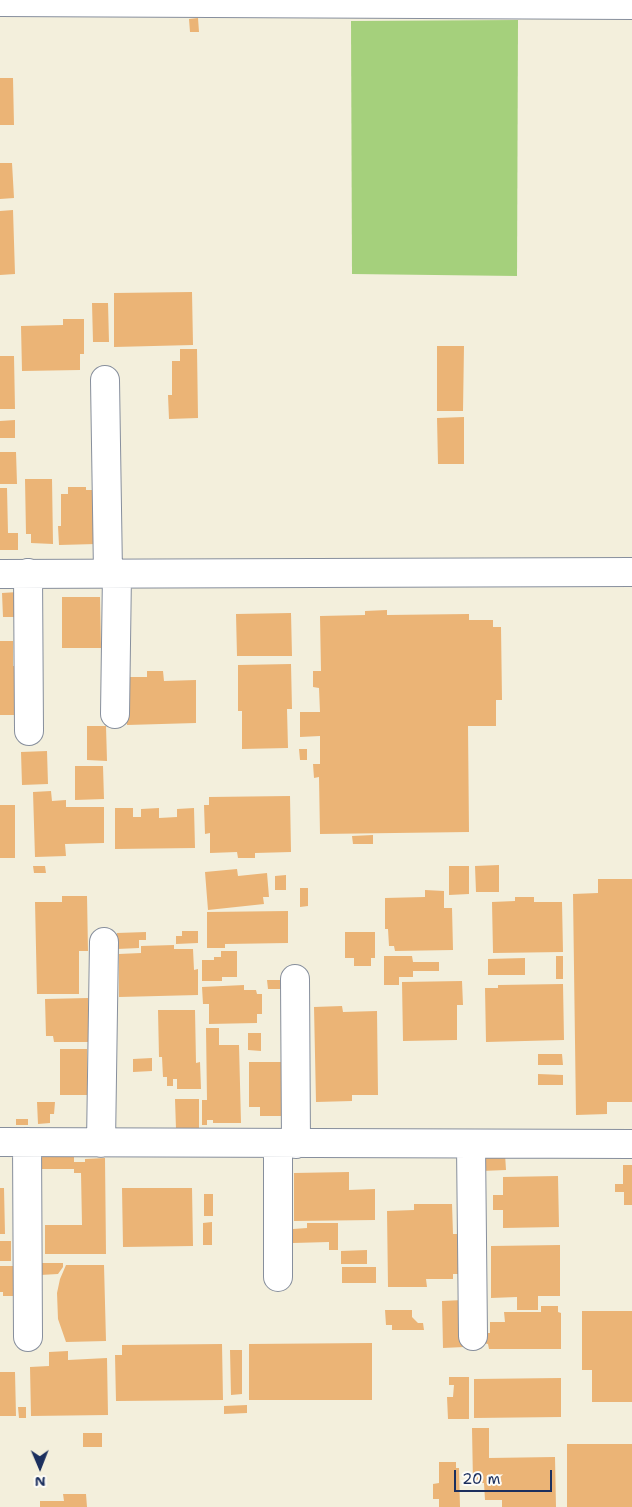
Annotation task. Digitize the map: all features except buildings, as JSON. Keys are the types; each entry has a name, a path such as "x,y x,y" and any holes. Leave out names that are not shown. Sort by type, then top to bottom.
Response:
{"street":[{"path":"6,1 632,5"},
{"path":"104,380 112,573 115,714"},
{"path":"0,574 632,572"},
{"path":"28,573 29,731"},
{"path":"101,1143 104,942"},
{"path":"278,1278 295,979"},
{"path":"0,1142 471,1145 632,1144"},
{"path":"27,1142 28,1337"},
{"path":"471,1145 472,1336"}],"green space":[{"path":"518,20 517,276 352,274 351,21"}]}
